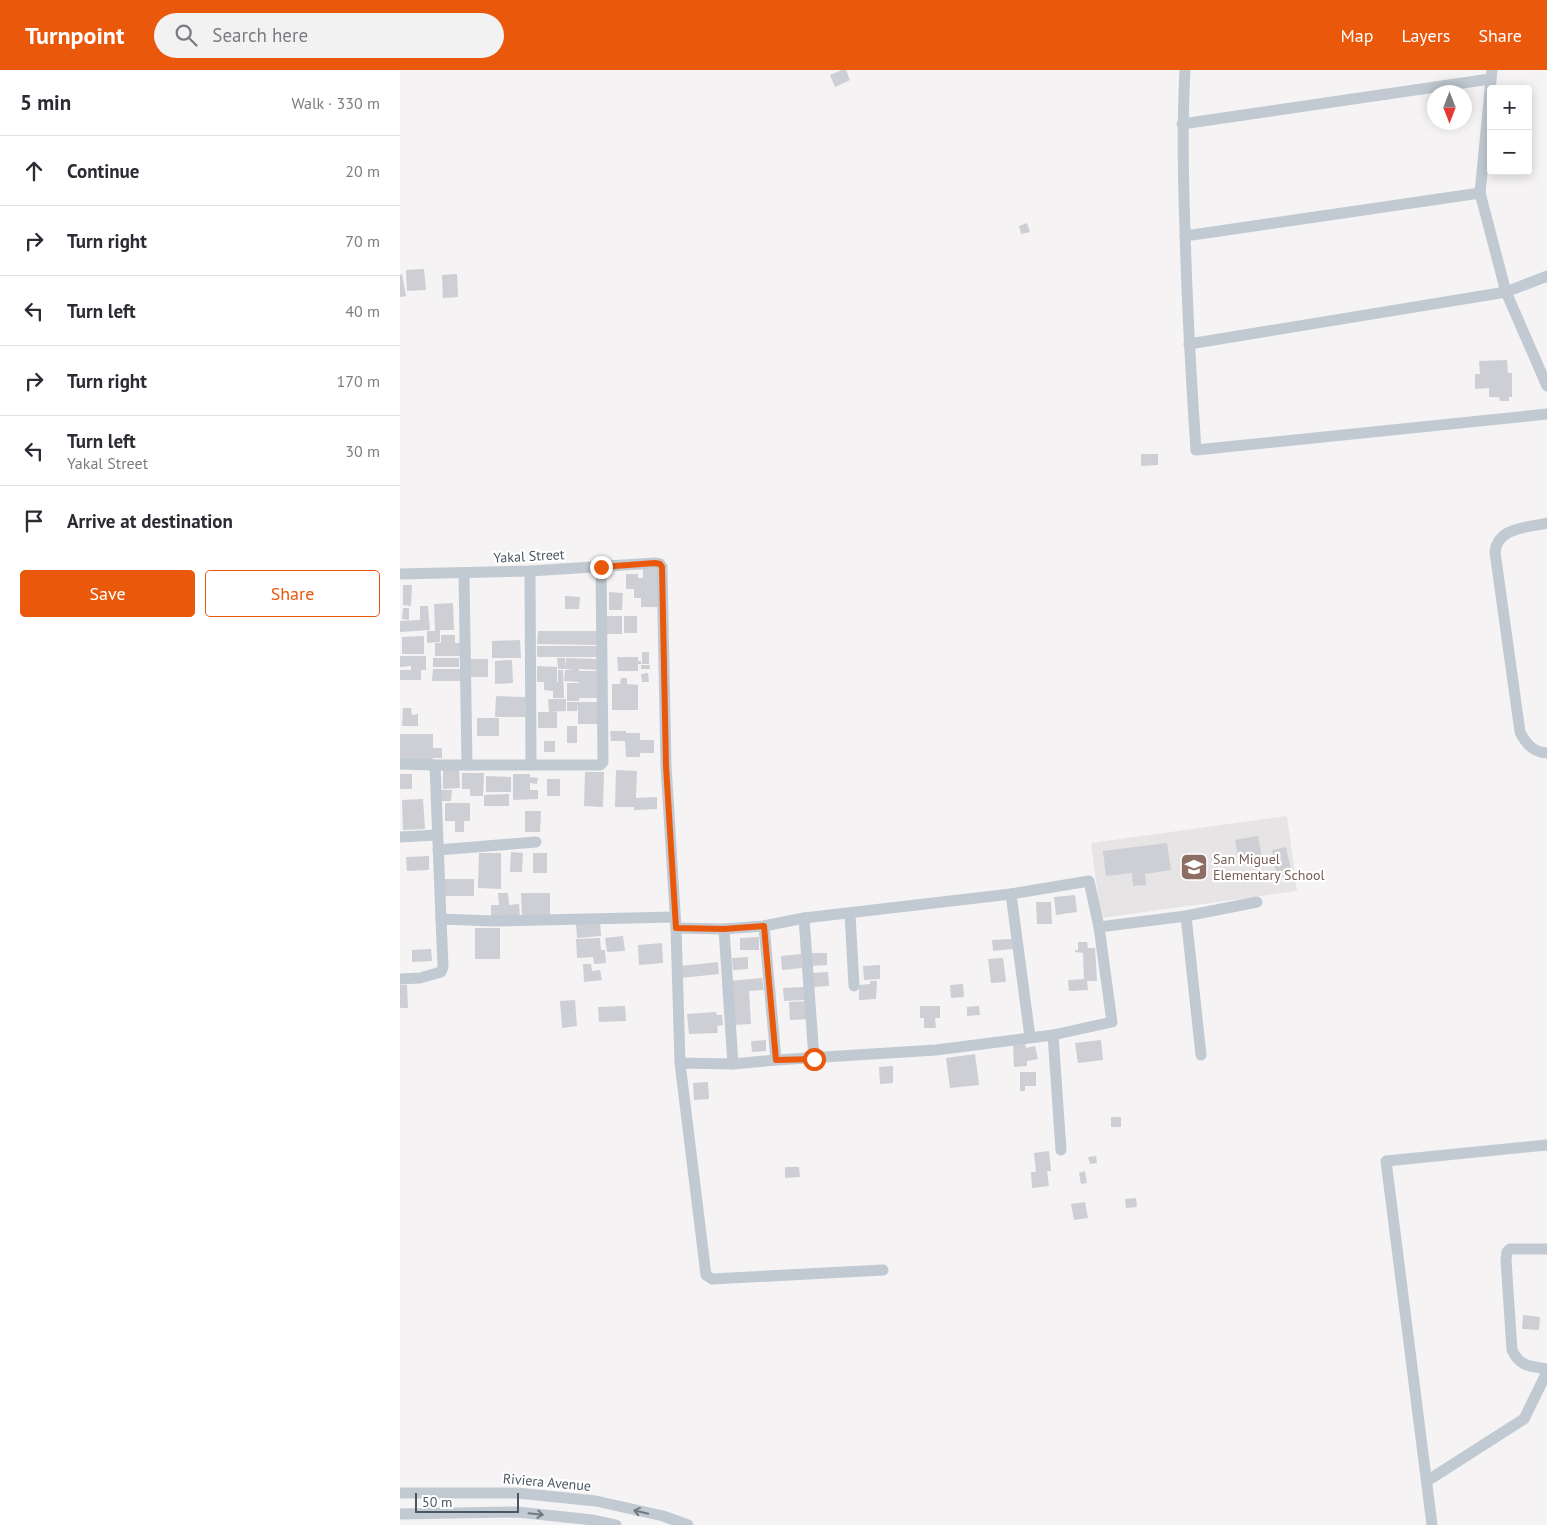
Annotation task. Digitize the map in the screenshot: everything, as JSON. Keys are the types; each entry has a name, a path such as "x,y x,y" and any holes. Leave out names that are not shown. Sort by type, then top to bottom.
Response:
{"street":[{"path":"1184,70 1182,124 1185,236 1189,344 1196,450 1547,414"},
{"path":"1182,124 1491,75 1480,193 1506,292 1547,386"},
{"path":"1185,236 1480,193"},
{"path":"1189,344 1506,292 1547,276"},
{"path":"1547,524 1505,533 1499,538 1495,552 1520,732 1526,743 1541,752 1547,753"},
{"name":"Yakal Street","path":"400,574 464,574 660,564 662,567 663,598 666,766 675,922"},
{"path":"400,764 600,766 603,762 601,567"},
{"path":"530,571 531,764"},
{"path":"464,574 467,765"},
{"path":"400,979 420,978 442,972 444,966 434,765"},
{"path":"400,837 437,836"},
{"path":"438,850 536,842"},
{"path":"441,919 675,922 724,929 764,926 804,918 1011,894 1089,881 1099,927 1112,1022 1053,1035 936,1050 733,1064 680,1063"},
{"path":"1011,894 1030,1037"},
{"path":"1099,927 1186,916 1257,902"},
{"path":"850,914 854,986"},
{"path":"1186,916 1202,1055"},
{"path":"804,918 814,1059"},
{"path":"675,922 680,1063 706,1274 712,1279 883,1270"},
{"path":"764,926 776,1060"},
{"path":"724,929 733,1064"},
{"path":"1053,1035 1061,1150"},
{"path":"1432,1525 1386,1161 1547,1144"},
{"path":"1426,1481 1524,1419 1547,1371 1524,1365 1512,1350 1507,1252 1510,1249 1547,1249"},
{"name":"Riviera Avenue","path":"400,1493 517,1493 596,1501 662,1516 688,1525"},
{"path":"400,1514 517,1512 593,1520 616,1525"}],"shaded area":[{"name":"San Miguel Elementary School","path":"1287,816 1297,891 1101,918 1091,843"}],"building":[{"path":"846,70 850,80 835,87 830,75"},
{"path":"1027,223 1030,232 1021,234 1019,226"},
{"path":"424,269 426,290 407,291 406,270"},
{"path":"402,274 406,296 400,297 400,275"},
{"path":"457,274 458,297 443,298 442,275"},
{"path":"1507,360 1508,373 1512,373 1512,397 1509,397 1509,401 1500,401 1499,397 1489,397 1489,388 1475,389 1475,374 1480,374 1479,361"},
{"path":"1141,454 1158,454 1158,465 1141,466"},
{"path":"643,569 658,569 660,607 641,607 641,598 634,598 634,589 626,589 626,574 638,574 638,578 643,578"},
{"path":"403,585 412,585 411,606 403,605"},
{"path":"609,592 623,593 622,610 609,610"},
{"path":"565,596 580,597 579,609 565,609"},
{"path":"453,603 454,630 440,630 440,642 427,643 427,631 435,631 434,604"},
{"path":"420,606 428,606 430,630 400,632 400,621 420,620"},
{"path":"403,608 409,608 409,620 402,619"},
{"path":"606,616 622,616 622,634 607,634"},
{"path":"624,616 637,616 637,633 624,633"},
{"path":"538,631 597,631 597,645 537,644"},
{"path":"441,635 455,635 455,643 461,643 461,656 435,656 435,643 441,643"},
{"path":"424,636 424,654 402,654 402,637"},
{"path":"520,640 521,658 492,658 492,641"},
{"path":"537,646 597,646 597,657 537,657"},
{"path":"642,652 649,652 649,664 642,664"},
{"path":"400,656 426,656 426,670 421,670 421,680 400,680 400,670 411,670 411,666 400,667"},
{"path":"617,657 638,657 638,661 641,661 641,664 638,664 638,671 618,671"},
{"path":"433,658 459,658 459,667 433,667"},
{"path":"557,658 565,658 566,669 558,669"},
{"path":"566,658 600,659 600,670 579,669 579,671 598,671 598,698 579,698 579,701 567,701 567,683 579,682 564,681 565,670 574,670 566,669"},
{"path":"470,659 488,659 488,677 470,677"},
{"path":"512,660 513,683 495,684 495,661"},
{"path":"641,665 650,665 650,669 641,669"},
{"path":"537,666 557,667 557,682 558,670 563,670 564,698 553,698 553,691 544,690 544,682 537,682"},
{"path":"433,669 461,669 461,681 432,681"},
{"path":"648,673 649,682 642,682 641,674"},
{"path":"621,678 627,678 627,684 638,685 638,710 612,710 612,684 620,684"},
{"path":"496,696 525,697 525,717 495,717"},
{"path":"548,699 566,699 566,711 549,712"},
{"path":"567,702 598,702 598,724 578,724 578,705 577,711 567,711"},
{"path":"403,708 411,708 412,715 418,714 418,726 402,726"},
{"path":"538,712 557,712 557,728 538,728"},
{"path":"477,718 499,718 499,736 477,736"},
{"path":"567,726 577,726 577,743 567,743"},
{"path":"610,731 640,733 640,740 654,740 654,753 640,753 640,757 626,757 625,741 611,741"},
{"path":"400,734 433,734 433,748 442,748 442,758 433,758 433,760 400,760"},
{"path":"544,741 555,741 555,752 544,752"},
{"path":"443,769 459,769 460,788 443,789"},
{"path":"616,770 637,771 636,798 657,797 657,809 634,810 634,807 615,807"},
{"path":"585,772 604,772 603,807 584,806"},
{"path":"462,773 484,773 483,796 470,796 470,789 462,789"},
{"path":"400,774 412,774 412,789 400,789"},
{"path":"513,774 530,774 530,777 538,778 537,784 530,783 530,790 538,790 538,799 513,800"},
{"path":"486,776 511,777 511,792 486,792"},
{"path":"547,779 560,779 560,796 547,796"},
{"path":"441,790 452,790 451,801 441,801"},
{"path":"509,794 509,806 484,806 484,795"},
{"path":"423,799 425,829 403,830 402,800"},
{"path":"445,803 470,803 470,821 464,821 464,832 455,832 455,821 445,821"},
{"path":"525,811 541,811 540,832 525,832"},
{"path":"1258,836 1262,857 1239,861 1235,840"},
{"path":"1167,843 1171,870 1145,874 1146,885 1133,886 1132,873 1106,876 1103,851"},
{"path":"1286,847 1292,875 1277,878 1272,850"},
{"path":"511,852 523,853 522,872 510,872"},
{"path":"479,853 501,853 501,889 478,888"},
{"path":"533,853 547,853 547,873 533,873"},
{"path":"429,856 429,870 407,871 406,857"},
{"path":"445,879 474,879 474,896 445,896"},
{"path":"498,893 508,893 509,905 519,904 520,917 491,918 491,905 499,905"},
{"path":"521,893 550,893 550,916 522,917"},
{"path":"1075,895 1077,912 1056,915 1054,897"},
{"path":"1036,902 1051,902 1052,924 1037,924"},
{"path":"600,921 601,936 577,938 576,923"},
{"path":"475,928 500,928 500,959 475,959"},
{"path":"623,936 625,951 607,952 605,938"},
{"path":"759,937 759,950 740,950 740,938"},
{"path":"600,938 601,950 605,950 606,963 594,964 593,957 577,958 576,939"},
{"path":"1012,939 1013,949 993,951 992,940"},
{"path":"1078,942 1087,942 1088,948 1095,948 1097,981 1087,981 1088,990 1069,991 1068,980 1084,979 1083,953 1075,952 1075,950 1078,950"},
{"path":"662,943 663,963 639,965 638,945"},
{"path":"431,949 432,961 412,962 412,950"},
{"path":"810,953 827,953 827,965 810,966"},
{"path":"801,954 802,968 782,970 781,956"},
{"path":"748,957 748,969 733,970 732,958"},
{"path":"1003,958 1006,982 991,983 988,959"},
{"path":"718,962 719,974 681,978 680,966"},
{"path":"583,964 591,964 592,971 600,970 602,980 584,982"},
{"path":"880,965 880,979 864,980 863,966"},
{"path":"828,972 829,986 813,987 813,973"},
{"path":"762,978 764,990 749,991 751,1024 732,1025 729,981"},
{"path":"870,981 877,981 876,999 859,1000 859,985 870,984"},
{"path":"963,984 964,997 951,998 950,985"},
{"path":"400,985 407,985 408,1008 400,1008"},
{"path":"804,987 805,1000 784,1001 783,988"},
{"path":"575,1000 577,1026 562,1028 560,1001"},
{"path":"809,1001 810,1019 790,1020 789,1002"},
{"path":"625,1006 626,1021 599,1022 598,1007"},
{"path":"920,1006 940,1006 940,1018 935,1018 936,1028 924,1028 924,1018 920,1018"},
{"path":"979,1006 980,1015 967,1016 967,1007"},
{"path":"716,1012 717,1015 722,1015 723,1025 717,1026 718,1033 689,1034 687,1014"},
{"path":"766,1040 766,1051 752,1052 751,1041"},
{"path":"1101,1040 1103,1060 1078,1063 1075,1043"},
{"path":"1025,1044 1026,1048 1035,1046 1038,1059 1027,1061 1027,1066 1014,1067 1013,1045"},
{"path":"975,1054 979,1085 950,1088 946,1058"},
{"path":"893,1066 893,1083 880,1084 879,1067"},
{"path":"1020,1072 1036,1072 1036,1086 1025,1086 1025,1091 1020,1091"},
{"path":"708,1082 709,1099 694,1100 693,1083"},
{"path":"1111,1117 1121,1117 1121,1127 1111,1127"},
{"path":"1049,1151 1051,1171 1047,1171 1049,1186 1032,1188 1031,1172 1036,1172 1034,1153"},
{"path":"1096,1156 1097,1163 1090,1164 1088,1157"},
{"path":"785,1167 799,1167 800,1177 785,1178"},
{"path":"1085,1171 1087,1183 1081,1184 1079,1173"},
{"path":"1136,1198 1137,1207 1126,1208 1125,1199"},
{"path":"1085,1202 1088,1218 1074,1220 1071,1204"},
{"path":"1523,1315 1540,1317 1539,1330 1522,1329"}],"place":[{"name":"San Miguel Elementary School","path":"1194,867"}],"route":[{"path":"601,567 655,563 660,564 662,567 666,766 676,928 724,929 764,926 776,1060 814,1059"}]}
